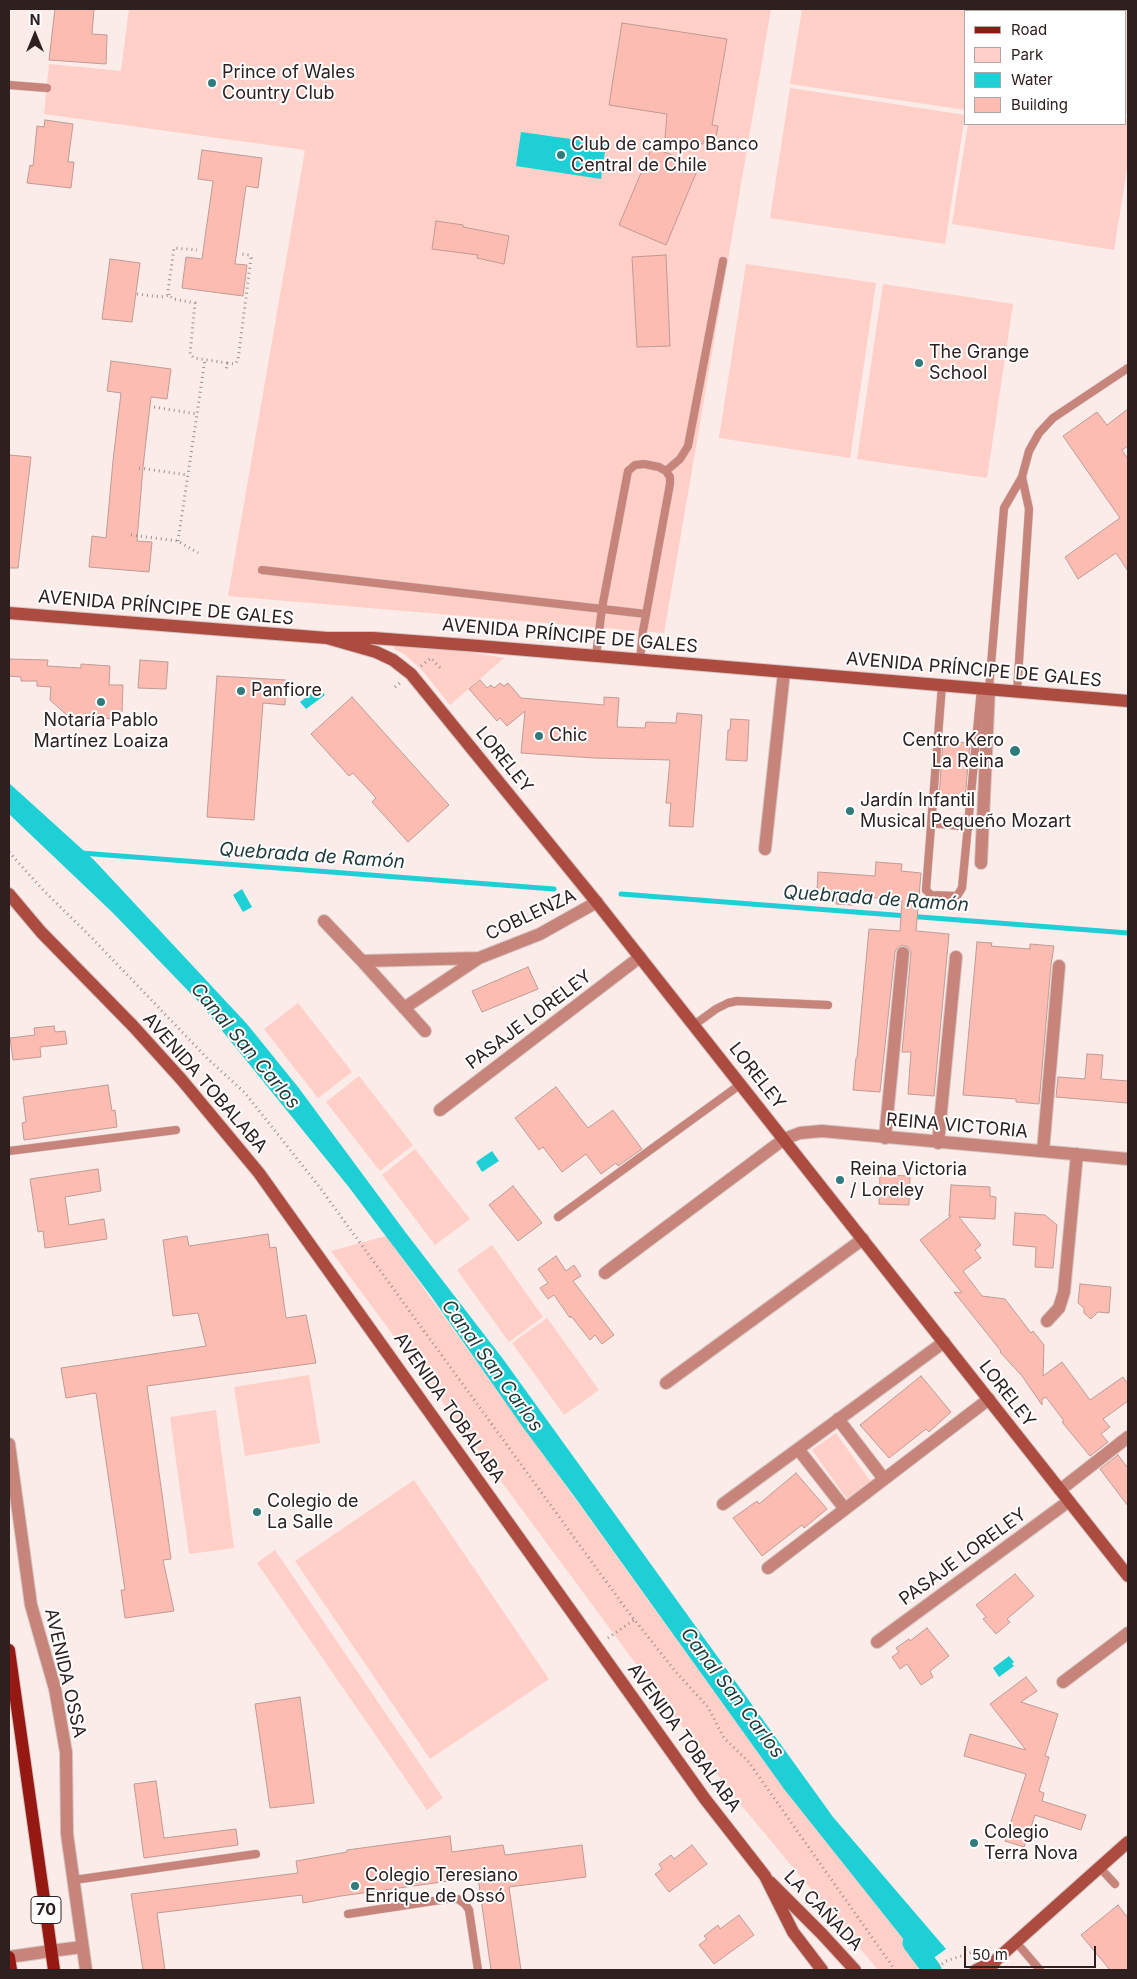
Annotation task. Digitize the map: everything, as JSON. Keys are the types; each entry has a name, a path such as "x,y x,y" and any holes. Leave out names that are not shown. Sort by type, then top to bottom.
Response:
{"main road":[{"name":"AVENIDA PRÍNCIPE DE GALES","path":"9,614 327,638 382,639 1128,701"},
{"name":"LORELEY","path":"327,638 376,652 393,660 411,674 579,879 1128,1576"},
{"name":"AVENIDA TOBALABA","path":"9,894 41,932 133,1026 181,1079 259,1173 705,1799 765,1876 793,1932 822,1970"},
{"name":"70","path":"9,1650 54,1970"},
{"path":"989,1970 997,1959 1128,1842"},
{"name":"LA CAÑADA","path":"765,1876 855,1970"},
{"path":"9,1957 11,1970"},
{"path":"976,1970 997,1959"}],"street":[{"path":"765,849 784,672"},
{"path":"981,864 985,689"},
{"name":"COBLENZA","path":"404,1008 479,958 540,934 596,901"},
{"path":"324,921 424,1031"},
{"path":"885,1138 903,953"},
{"name":"PASAJE LORELEY","path":"440,1110 640,957"},
{"path":"938,1142 956,957"},
{"name":"COBLENZA","path":"362,961 479,958"},
{"path":"1043,1151 1059,966"},
{"name":"REINA VICTORIA","path":"784,1139 811,1131 1128,1159"},
{"path":"605,1273 784,1139"},
{"path":"1047,1321 1059,1308 1064,1292 1077,1154"},
{"path":"666,1383 863,1239"},
{"path":"723,1504 944,1342"},
{"path":"768,1568 988,1399"},
{"path":"838,1419 884,1479"},
{"path":"1060,1490 1128,1437"},
{"name":"AVENIDA OSSA","path":"9,1444 31,1605 55,1690 66,1752 67,1834 86,1970"},
{"path":"798,1448 845,1509"},
{"name":"PASAJE LORELEY","path":"878,1642 1069,1501"},
{"path":"1062,1682 1128,1633"},
{"path":"9,1957 82,1947"}],"lane":[{"path":"9,84 47,88"},
{"path":"666,471 684,455 688,446 723,261"},
{"path":"942,685 926,890 931,894 957,896 962,888 1004,508 1022,477 1029,451 1039,434 1053,418 1128,368"},
{"path":"596,656 602,608 628,471 635,465 644,464 659,467 666,471 670,477 670,484 646,614 640,660"},
{"path":"1017,692 1029,509 1022,477"},
{"path":"262,570 646,614"},
{"path":"931,823 969,826"},
{"path":"694,1025 728,1003 737,1001 828,1005"},
{"path":"558,1217 741,1084"},
{"path":"9,1151 176,1130"},
{"path":"74,1880 256,1854"},
{"path":"1100,1868 1115,1884"},
{"path":"348,1914 458,1899 465,1904 468,1910 478,1970"},
{"path":"1016,1942 1040,1970"}],"path":[{"path":"198,250 174,248 169,295 173,299 196,304 190,352 194,358 235,364 238,360 251,258 249,255 241,254"},
{"path":"136,294 161,297 169,295"},
{"path":"178,541 205,359"},
{"path":"226,372 227,363"},
{"path":"154,407 197,414"},
{"path":"139,468 188,475"},
{"path":"131,535 178,541 198,553"},
{"path":"9,852 42,889 91,937 207,1058 245,1093 312,1177 628,1613 676,1672 708,1707 724,1738 748,1761 895,1970"},
{"path":"934,1970 946,1962"}],"green space":[{"name":"Club de campo Banco Central de Chile","path":"129,9 771,9 664,633 228,596 305,150 44,114 49,64 121,71"},
{"path":"802,9 982,9 964,10 964,110 790,84"},
{"path":"1128,9 1128,115 1127,10 987,10"},
{"path":"790,88 964,115 945,244 770,218"},
{"path":"1128,119 1128,162 1114,250 952,224 968,125 1127,125"},
{"path":"746,264 876,283 850,458 719,438"},
{"path":"883,284 1013,304 987,478 857,459"},
{"path":"395,646 442,647 504,658 450,705 422,670 404,654 394,649"},
{"path":"298,1003 352,1072 318,1098 264,1029"},
{"path":"359,1076 413,1145 380,1171 326,1102"},
{"path":"415,1149 470,1219 435,1245 382,1175"},
{"path":"386,1236 784,1789 924,1965 914,1970 878,1970 732,1794 331,1251"},
{"path":"492,1245 543,1317 509,1342 457,1270"},
{"path":"547,1318 599,1390 564,1415 512,1343"},
{"path":"309,1375 320,1443 245,1456 234,1387"},
{"path":"216,1410 234,1548 189,1554 170,1417"},
{"path":"836,1433 871,1482 847,1499 812,1450"},
{"path":"414,1480 549,1679 430,1759 295,1561"},
{"path":"275,1550 443,1798 427,1810 257,1563"}],"water":[{"name":"Club de campo Banco Central de Chile","path":"521,132 606,144 601,179 516,166"},
{"path":"319,688 325,695 306,709 300,702"},
{"path":"9,783 94,860 247,1024 298,1087 406,1233 503,1359 833,1817 946,1949 924,1965 784,1789 522,1426 431,1296 348,1186 198,1001 113,913 9,814"},
{"path":"242,889 252,907 243,912 233,895"},
{"path":"492,1151 499,1161 482,1172 476,1162"},
{"path":"1009,1656 1014,1662 1012,1664 1014,1666 999,1677 993,1668"}],"building":[{"path":"55,9 94,9 92,34 107,35 106,64 49,60"},
{"path":"622,23 727,39 712,125 718,126 715,142 703,141 703,144 665,138 667,114 609,105"},
{"path":"45,120 73,124 68,162 74,162 71,188 27,183 30,165 33,166 37,126 44,127"},
{"path":"652,147 699,166 666,245 619,225"},
{"path":"202,150 262,158 258,188 246,186 235,264 247,265 243,296 182,288 186,257 202,259 213,181 198,179"},
{"path":"436,221 463,225 463,227 509,236 504,264 477,258 478,255 432,249"},
{"path":"666,255 670,346 637,347 632,257"},
{"path":"110,259 140,263 132,322 102,319"},
{"path":"111,361 171,369 167,399 151,397 143,467 137,541 152,542 149,572 89,567 92,536 106,538 121,393 107,391"},
{"path":"1128,409 1128,446 1122,450 1128,459 1128,571 1116,553 1078,579 1065,557 1120,518 1063,436 1097,412 1107,425"},
{"path":"9,455 31,457 18,568 9,568"},
{"path":"9,659 48,660 47,666 81,668 81,664 110,666 109,685 123,685 122,712 115,712 115,719 69,717 50,700 51,687 37,686 37,681 21,681 21,677 9,676"},
{"path":"140,660 168,662 166,689 138,688"},
{"path":"217,676 286,680 285,705 263,703 254,820 207,817"},
{"path":"480,680 487,688 491,685 494,688 500,683 504,686 508,683 521,698 604,705 604,697 619,698 617,727 645,728 646,722 676,723 677,713 702,715 693,827 669,826 671,803 666,803 670,760 594,758 521,753 525,711 507,726 500,718 497,721 469,689"},
{"path":"352,697 449,805 408,842 372,802 376,798 353,773 349,776 311,734"},
{"path":"731,719 749,720 747,761 726,760 728,730 730,730"},
{"path":"943,741 970,743 965,799 939,797"},
{"path":"876,862 902,864 901,871 921,873 916,931 949,934 934,1096 908,1094 911,1052 902,1052 911,953 908,947 903,945 897,948 895,952 880,1092 853,1090 869,929 900,931 902,900 853,896 853,905 836,904 837,892 817,890 818,872 875,876"},
{"path":"977,942 992,943 991,946 1030,949 1030,944 1054,946 1039,1104 1016,1102 1016,1099 963,1095"},
{"path":"528,967 538,989 482,1012 472,991"},
{"path":"54,1026 55,1032 65,1031 67,1044 40,1047 41,1057 13,1060 10,1038 35,1035 34,1028"},
{"path":"1087,1054 1103,1055 1101,1079 1128,1081 1128,1103 1056,1097 1058,1077 1085,1079"},
{"path":"108,1085 112,1111 115,1110 117,1127 24,1140 22,1123 26,1122 23,1097"},
{"path":"556,1087 588,1128 613,1110 642,1149 618,1166 616,1163 601,1174 586,1154 562,1172 543,1147 539,1150 515,1118"},
{"path":"98,1169 101,1191 65,1197 69,1225 104,1219 107,1239 45,1248 43,1231 38,1232 30,1179"},
{"path":"880,1175 910,1176 909,1205 879,1204"},
{"path":"951,1185 990,1187 990,1196 996,1197 995,1219 959,1217 981,1245 975,1250 981,1258 963,1271 982,1296 1005,1299 1031,1333 1033,1331 1044,1345 1043,1376 1062,1362 1090,1400 1123,1377 1128,1384 1128,1401 1103,1419 1110,1427 1101,1434 1108,1442 1090,1456 1062,1422 1064,1421 1046,1397 1042,1399 1042,1405 1022,1376 1000,1352 954,1292 962,1293 920,1240 951,1216 949,1216"},
{"path":"513,1186 542,1223 518,1241 489,1205"},
{"path":"1015,1213 1045,1215 1057,1225 1053,1268 1035,1267 1036,1247 1013,1245"},
{"path":"268,1234 270,1248 276,1247 286,1318 306,1315 316,1363 147,1386 171,1559 163,1560 174,1611 125,1618 121,1590 125,1590 96,1393 66,1398 61,1368 206,1346 198,1313 173,1316 163,1240 187,1236 189,1246"},
{"path":"556,1256 566,1271 574,1265 581,1276 573,1281 614,1335 602,1344 595,1335 590,1340 571,1316 570,1318 554,1295 548,1299 540,1288 548,1283 538,1269"},
{"path":"1080,1284 1111,1287 1109,1313 1098,1312 1091,1319 1084,1313 1084,1308 1078,1303"},
{"path":"921,1376 951,1412 929,1432 926,1429 889,1458 860,1425"},
{"path":"1118,1455 1128,1468 1128,1506 1100,1469"},
{"path":"796,1473 827,1509 804,1528 802,1525 762,1556 733,1518 757,1501 759,1504"},
{"path":"1015,1574 1034,1596 1007,1619 1010,1622 996,1634 983,1619 986,1617 976,1605"},
{"path":"927,1628 949,1656 930,1671 933,1677 921,1685 907,1664 900,1669 892,1657 899,1652 896,1648 909,1639 910,1641"},
{"path":"1026,1677 1037,1691 1021,1702 1058,1714 1045,1756 1049,1757 1039,1791 1044,1793 1042,1801 1086,1815 1081,1830 1035,1815 1024,1847 1005,1841 1026,1774 964,1756 970,1734 1026,1750 990,1704"},
{"path":"300,1697 314,1803 270,1808 255,1704"},
{"path":"156,1781 164,1838 236,1829 238,1845 144,1858 134,1784"},
{"path":"450,1836 452,1852 503,1845 505,1855 582,1845 586,1877 509,1887 521,1970 491,1970 478,1877 303,1903 302,1895 157,1913 165,1970 143,1970 131,1894 298,1873 296,1861 347,1852 347,1850"},
{"path":"692,1845 707,1864 669,1892 655,1874 662,1869 659,1864 671,1855 674,1859"},
{"path":"1118,1905 1128,1918 1128,1970 1110,1970 1081,1935"},
{"path":"739,1915 754,1935 714,1964 699,1945 707,1939 704,1936 718,1925 720,1929"}],"waterway":[{"name":"Quebrada de Ramón","path":"81,853 554,889"},
{"name":"Quebrada de Ramón","path":"621,894 1128,933"},
{"name":"Canal San Carlos","path":"912,1943 932,1970"}],"place":[{"name":"Prince of Wales Country Club","path":"212,83"},
{"name":"Club de campo Banco Central de Chile","path":"561,155"},
{"name":"The Grange School","path":"919,363"},
{"name":"Panfiore","path":"241,691"},
{"name":"Notaría Pablo Martínez Loaiza","path":"101,702"},
{"name":"Chic","path":"539,736"},
{"name":"Centro Kero La Reina","path":"1015,751"},
{"name":"Jardín Infantil Musical Pequeño Mozart","path":"850,811"},
{"name":"Reina Victoria / Loreley","path":"840,1180"},
{"name":"Colegio de La Salle","path":"257,1512"},
{"name":"Colegio Terra Nova","path":"974,1843"},
{"name":"Colegio Teresiano Enrique de Ossó","path":"355,1886"}]}
